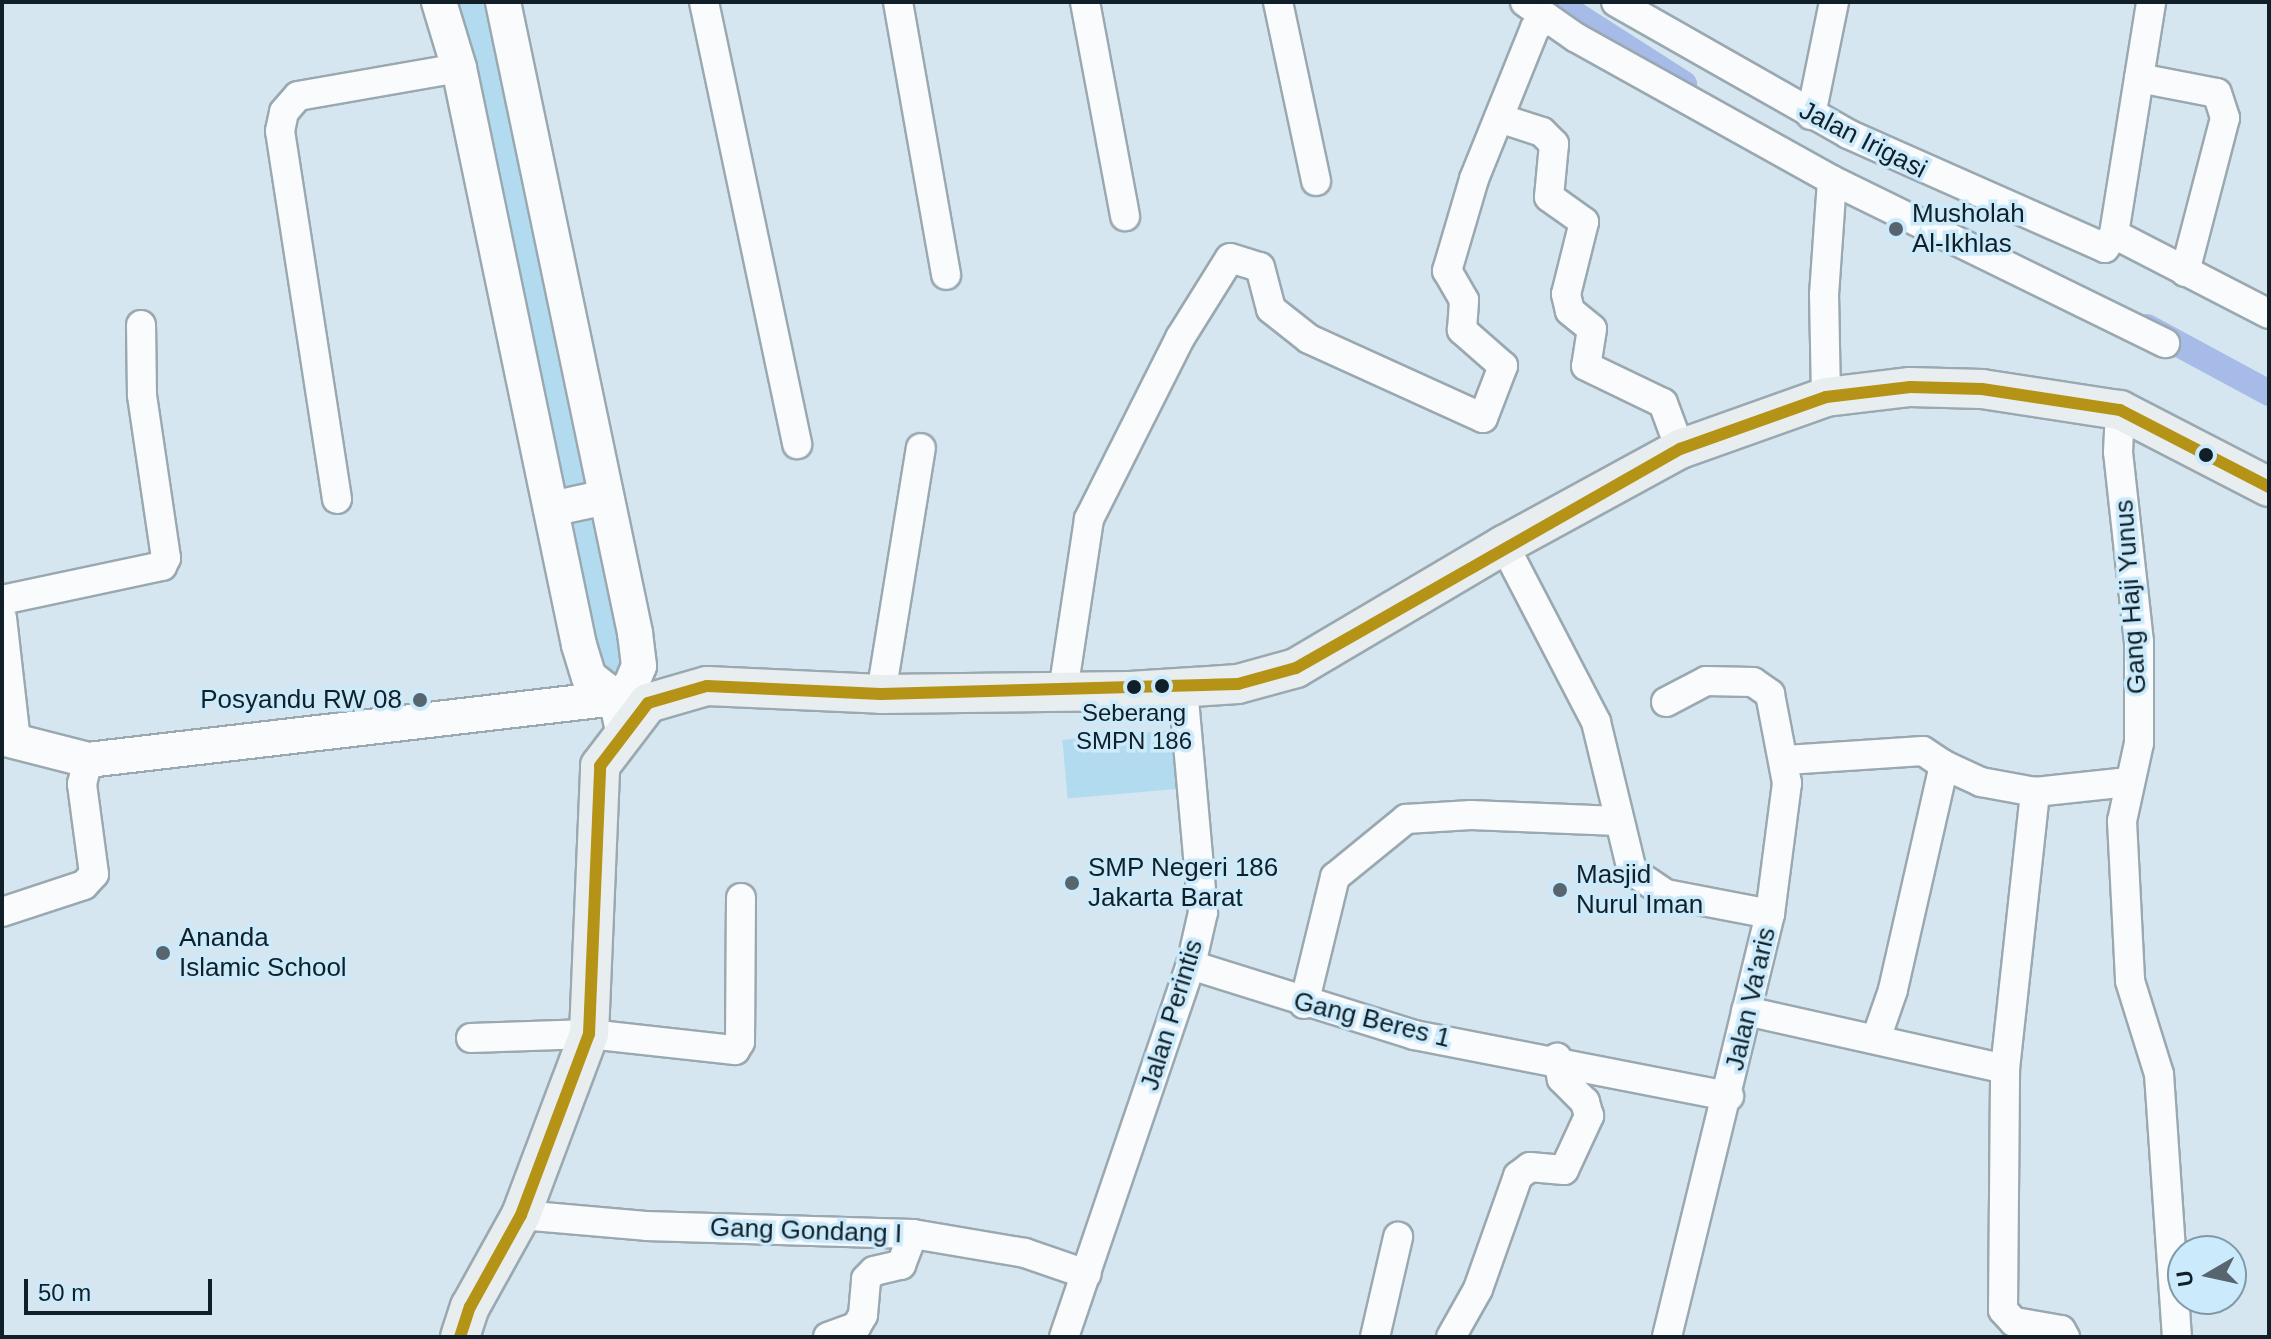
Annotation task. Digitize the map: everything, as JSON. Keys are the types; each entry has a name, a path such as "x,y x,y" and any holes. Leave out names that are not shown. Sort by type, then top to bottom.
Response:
{"main road":[{"path":"460,1337 470,1307 521,1215 589,1034 600,766 620,715 648,703 707,686 881,694 1183,689 1238,684 1296,668 1504,545 1680,449 1826,397 1910,387 1982,389 2120,410 2269,487"}],"street":[{"path":"439,2 459,68 589,677 620,715"},
{"path":"503,2 639,666 620,715"},
{"path":"704,2 797,444"},
{"path":"898,2 946,275"},
{"path":"1085,2 1125,216"},
{"path":"1278,2 1316,181"},
{"name":"Jalan Irigasi","path":"1616,2 1811,115 1924,172 2100,247 2109,246 2114,234"},
{"path":"1811,115 1834,2"},
{"path":"2151,2 2114,234 2269,314"},
{"path":"1063,691 1089,519 1180,338 1230,258 1260,267 1271,309 1309,339 1483,418 1503,366 1462,330 1464,300 1447,271 1474,179 1535,28 1536,10 1832,180 2165,343"},
{"path":"337,499 280,131 284,112 298,96 459,68"},
{"path":"2139,78 2217,93 2225,118 2185,272"},
{"path":"1499,118 1542,132 1554,144 1549,197 1584,222 1566,294 1570,311 1592,329 1586,366 1663,403 1680,449"},
{"path":"1826,397 1824,295 1832,180"},
{"path":"2,600 162,566 166,558 142,395 141,325"},
{"name":"Gang Haji Yunus","path":"2120,410 2118,452 2139,642 2139,743 2128,782 2122,821 2130,981 2159,1074 2177,1337"},
{"path":"881,694 921,448"},
{"path":"551,509 606,497"},
{"name":"Jalan Va'aris","path":"1504,545 1596,722 1632,871 1650,887 1770,914 1729,1096 1667,1337"},
{"path":"2,618 9,739 88,760 620,715"},
{"path":"1666,702 1706,681 1753,682 1770,694 1786,760 1770,914"},
{"name":"Jalan Perintis","path":"1071,1335 1086,1274 1191,965 1203,912 1183,689"},
{"path":"1786,760 1923,751 1944,765 1981,782 2035,792 2128,782"},
{"path":"2,912 84,885 94,874 82,784 88,760"},
{"path":"1877,1036 1893,990 1944,765"},
{"path":"2035,792 2005,1069 2003,1310 2014,1322 2061,1330 2065,1337"},
{"path":"1304,1004 1335,877 1406,819 1471,815 1618,821"},
{"path":"471,1038 589,1034 738,1048 741,898"},
{"name":"Gang Beres 1","path":"1191,965 1304,1004 1414,1035 1557,1058 1729,1096"},
{"path":"1746,1011 1877,1036 2005,1069"},
{"path":"1451,1337 1478,1289 1518,1176 1530,1167 1564,1170 1589,1116 1585,1102 1562,1079 1557,1058"},
{"name":"Gang Gondang I","path":"521,1215 646,1226 913,1234 1025,1253 1086,1274"},
{"path":"828,1337 856,1327 863,1315 866,1279 874,1271 901,1265 913,1234"},
{"path":"1375,1337 1398,1237"}],"shaded area":[{"path":"438,2 503,2 635,633 616,698 579,645"},
{"path":"1174,730 1179,789 1068,799 1062,740"}],"waterway":[{"path":"1556,2 1684,84"},
{"path":"2147,327 2269,393"}],"transit line":[{"path":"460,1337 470,1307 521,1215 589,1034 600,766 648,703 707,686 881,694 1238,684 1296,668 1680,449 1826,397 1910,387 1982,389 2120,410 2269,487"}],"place":[{"name":"Musholah Al-Ikhlas","path":"1896,229"},
{"name":"Seberang SMPN 186","path":"1134,687"},
{"name":"Posyandu RW 08","path":"420,700"},
{"name":"SMP Negeri 186 Jakarta Barat","path":"1072,883"},
{"name":"Masjid Nurul Iman","path":"1560,890"},
{"name":"Ananda Islamic School","path":"163,953"}]}
